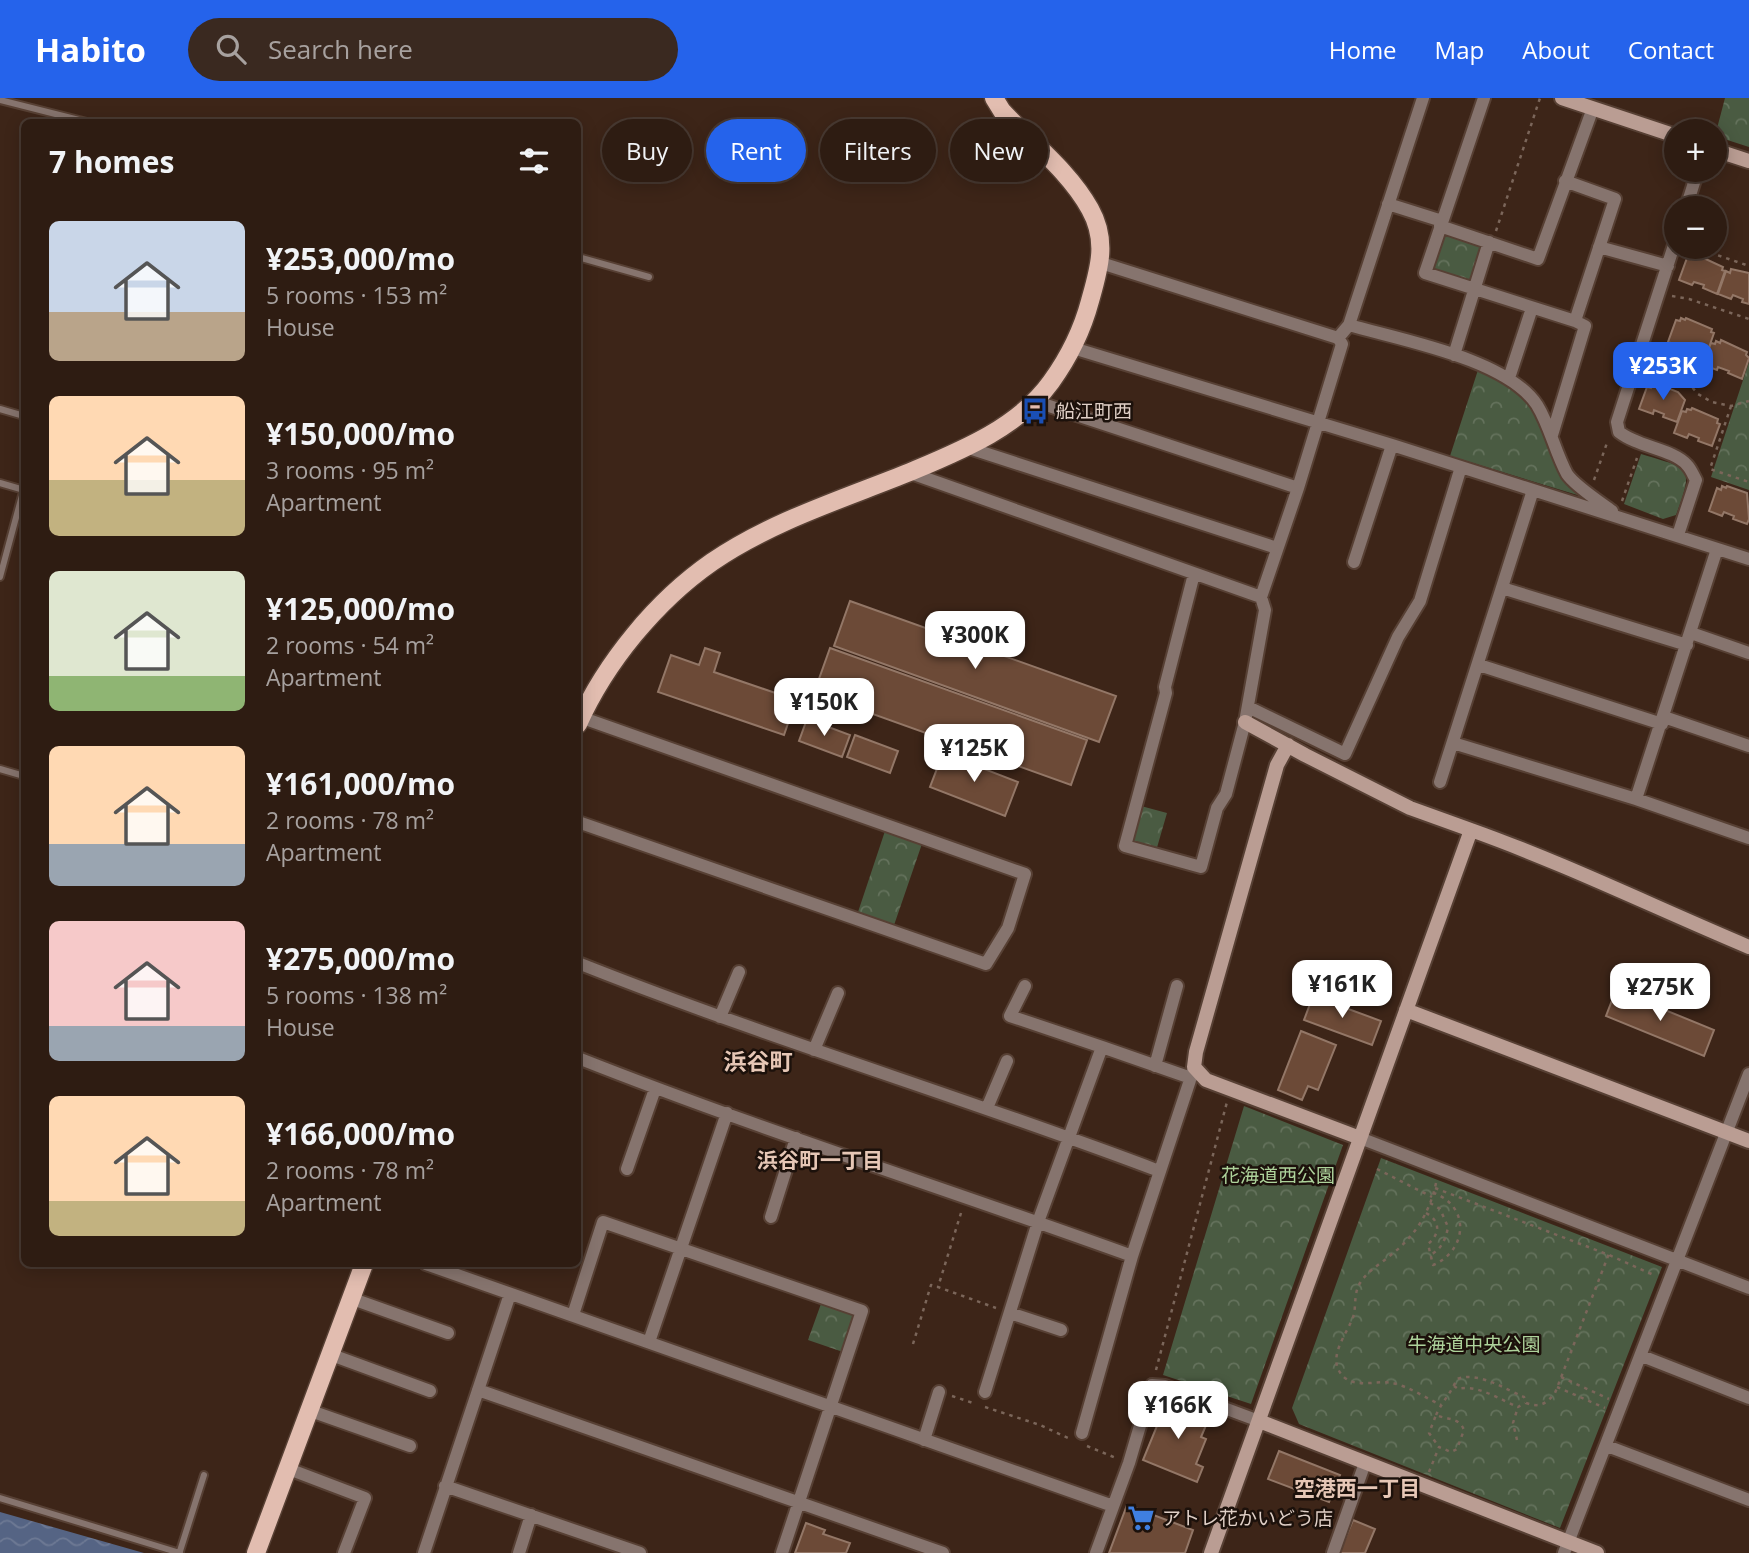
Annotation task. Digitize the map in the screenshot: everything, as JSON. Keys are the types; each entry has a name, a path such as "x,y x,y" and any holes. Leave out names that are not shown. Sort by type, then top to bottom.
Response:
{"main road":[{"path":"581,717 606,673 638,631 671,596 711,563 756,535 969,447 1003,426 1050,384 1083,327 1101,263 1100,239 1091,211 1072,183 1002,111 993,98"},
{"path":"256,1553 363,1267"}],"street":[{"path":"1338,338 1349,325 1423,98"},
{"path":"1484,98 1425,273 1585,326 1552,435"},
{"path":"1562,98 1664,132"},
{"path":"1388,204 1538,259 1593,108"},
{"path":"1727,154 1749,161"},
{"path":"1565,181 1615,199 1575,321"},
{"path":"1454,355 1491,242"},
{"path":"1599,247 1668,266"},
{"path":"1670,259 1617,422 1619,432 1633,442 1681,459 1688,465 1696,480 1678,536"},
{"path":"1101,263 1338,338 1342,344 1261,597 1265,610 1246,714 1226,794 1217,808 1201,867 1125,846 1166,693 1165,687 1194,574"},
{"path":"1509,378 1532,308"},
{"path":"1349,325 1480,363 1519,384 1536,404 1568,476 1618,516"},
{"path":"1073,348 1392,445 1749,559"},
{"path":"1034,401 1298,488"},
{"path":"1354,562 1392,445"},
{"path":"969,447 1277,548"},
{"path":"1246,714 1345,754 1398,637 1420,601 1461,467"},
{"path":"908,472 1261,597"},
{"path":"1440,782 1533,490"},
{"path":"1636,799 1717,549"},
{"path":"1502,588 1749,653"},
{"path":"1479,665 1749,746"},
{"path":"1246,714 1288,746 1410,808 1536,853 1638,901 1749,947"},
{"path":"581,722 1025,874 1007,928 986,964 581,823"},
{"path":"1453,743 1636,799 1749,838"},
{"path":"1080,1438 1132,1256 1192,1073 1277,765 1288,746"},
{"path":"1211,1553 1471,830"},
{"path":"581,964 720,1017 987,1108 1159,1171"},
{"path":"720,1017 739,972"},
{"path":"1025,986 1010,1016 1155,1066 1192,1073 1749,1288"},
{"path":"1155,1066 1177,986"},
{"path":"814,1050 838,993"},
{"path":"1406,1010 1749,1140"},
{"path":"985,1392 1038,1222 1102,1047"},
{"path":"581,1059 655,1089 967,1196 1132,1256"},
{"path":"987,1108 1007,1061"},
{"path":"1566,1547 1749,1074"},
{"path":"627,1169 655,1089"},
{"path":"649,1342 727,1113"},
{"path":"771,1217 796,1138"},
{"path":"573,1315 603,1222 862,1311 782,1553"},
{"path":"434,1267 1113,1506"},
{"path":"424,1553 510,1294"},
{"path":"350,1298 448,1333"},
{"path":"1010,1313 1061,1331"},
{"path":"329,1354 430,1391"},
{"path":"1642,1356 1749,1398"},
{"path":"1096,1553 1129,1463 1152,1385 1165,1386 1259,1421 1566,1547 1597,1553"},
{"path":"478,1390 943,1553"},
{"path":"924,1440 939,1392"},
{"path":"308,1410 410,1446"},
{"path":"1607,1446 1749,1500"},
{"path":"1333,1553 1365,1463"},
{"path":"286,1468 365,1498 344,1553"},
{"path":"445,1486 640,1553"},
{"path":"519,1553 531,1515"}],"lane":[{"path":"0,100 75,119"},
{"path":"581,258 649,277"},
{"path":"0,409 21,415"},
{"path":"0,483 21,488"},
{"path":"0,577 21,500"},
{"path":"0,769 21,775"},
{"path":"0,1497 180,1552 204,1475"}],"path":[{"path":"1491,242 1540,98"},
{"path":"1727,258 1749,266"},
{"path":"1658,294 1689,299 1749,319"},
{"path":"1642,339 1649,351 1678,371 1698,394 1712,402 1731,406 1749,401"},
{"path":"1731,406 1710,468 1749,482"},
{"path":"1589,493 1609,436 1619,432"},
{"path":"1618,516 1642,445"},
{"path":"1152,1385 1231,1089"},
{"path":"1377,1169 1443,1197 1453,1207 1458,1216 1460,1234 1451,1252 1443,1261 1433,1265 1428,1244 1437,1233 1438,1225 1433,1217 1426,1213"},
{"path":"1437,1180 1426,1213 1411,1237 1372,1269 1361,1283 1355,1295 1353,1316 1337,1353 1339,1367 1345,1377 1358,1384 1395,1383 1441,1405"},
{"path":"1433,1193 1609,1255 1658,1277"},
{"path":"938,1287 967,1196"},
{"path":"1430,1203 1440,1209 1448,1227 1444,1242 1430,1255"},
{"path":"1517,1440 1513,1423 1518,1407 1526,1403 1534,1406 1547,1402 1557,1387 1611,1247"},
{"path":"913,1344 931,1285 1010,1313"},
{"path":"1436,1415 1462,1424 1464,1430 1457,1449 1451,1451 1439,1447 1429,1433 1436,1415 1441,1405 1457,1379 1476,1377 1524,1397 1526,1403"},
{"path":"1561,1377 1610,1400"},
{"path":"1454,1386 1458,1389 1465,1387 1475,1390 1518,1407"},
{"path":"1557,1387 1606,1409"},
{"path":"1584,1399 1587,1389"},
{"path":"939,1392 1040,1425 1069,1438"},
{"path":"1080,1438 1129,1463"},
{"path":"1428,1475 1439,1447"}],"green space":[{"path":"1725,98 1749,98 1749,147 1727,140 1727,119 1719,119"},
{"path":"1440,226 1489,242 1475,290 1425,273"},
{"path":"1749,362 1749,490 1711,477"},
{"path":"1478,370 1503,382 1529,405 1563,479 1584,497 1450,456"},
{"path":"1641,454 1678,466 1684,471 1685,486 1676,515 1663,519 1624,504"},
{"path":"1141,806 1167,813 1156,851 1131,844"},
{"path":"887,825 924,838 892,931 856,918"},
{"name":"花海道西公園","path":"1244,1106 1343,1145 1251,1404 1163,1375"},
{"name":"牛海道中央公園","path":"1381,1158 1662,1267 1560,1528 1299,1424 1292,1408"},
{"path":"822,1301 856,1312 843,1352 808,1340"}],"water":[{"path":"0,1512 144,1553 0,1553"}],"building":[{"path":"1687,259 1706,259 1723,267 1722,270 1725,271 1717,294 1703,288 1704,285 1694,282 1692,285 1679,280"},
{"path":"1731,269 1749,273 1749,304 1733,295 1731,299 1718,294 1726,271 1730,273"},
{"path":"1681,318 1712,329 1711,332 1714,333 1706,356 1683,344 1682,347 1668,342 1676,320 1680,321"},
{"path":"1721,340 1747,352 1749,358 1742,379 1718,367 1717,370 1703,365 1711,343 1720,343"},
{"path":"1657,384 1678,392 1685,400 1677,422 1654,410 1653,414 1639,409 1647,387 1651,388"},
{"path":"1692,408 1718,419 1717,423 1720,424 1712,446 1689,434 1687,438 1674,433 1682,411 1686,412"},
{"path":"1722,486 1747,493 1747,524 1724,512 1722,516 1709,511 1717,488 1721,490"},
{"path":"850,601 1116,696 1099,742 834,646"},
{"path":"705,648 720,653 714,672 796,700 784,735 658,692 671,655 699,665"},
{"path":"830,648 1087,740 1071,785 814,693"},
{"path":"807,719 850,735 842,757 799,741"},
{"path":"855,735 898,751 890,773 847,757"},
{"path":"943,753 1018,782 1005,816 930,787"},
{"path":"1616,990 1714,1030 1704,1056 1606,1016"},
{"path":"1313,996 1381,1021 1372,1045 1304,1020"},
{"path":"1301,1031 1336,1045 1318,1090 1308,1086 1302,1100 1278,1090"},
{"path":"1168,1399 1210,1416 1201,1437 1206,1439 1196,1464 1203,1467 1197,1482 1143,1460"},
{"path":"1279,1451 1340,1475 1329,1502 1268,1479"},
{"name":"アトレ花かいどう店","path":"1127,1505 1193,1530 1185,1553 1109,1553"},
{"path":"1353,1520 1375,1529 1365,1553 1339,1553"},
{"path":"806,1523 825,1530 823,1534 850,1543 846,1553 795,1553"}],"place":[{"name":"船江町西","path":"1035,411"},
{"name":"アトレ花かいどう店","path":"1141,1518"}],"district":[{"name":"浜谷町","path":"758,1062"},
{"name":"浜谷町一丁目","path":"820,1161"},
{"name":"空港西一丁目","path":"1357,1489"}]}
